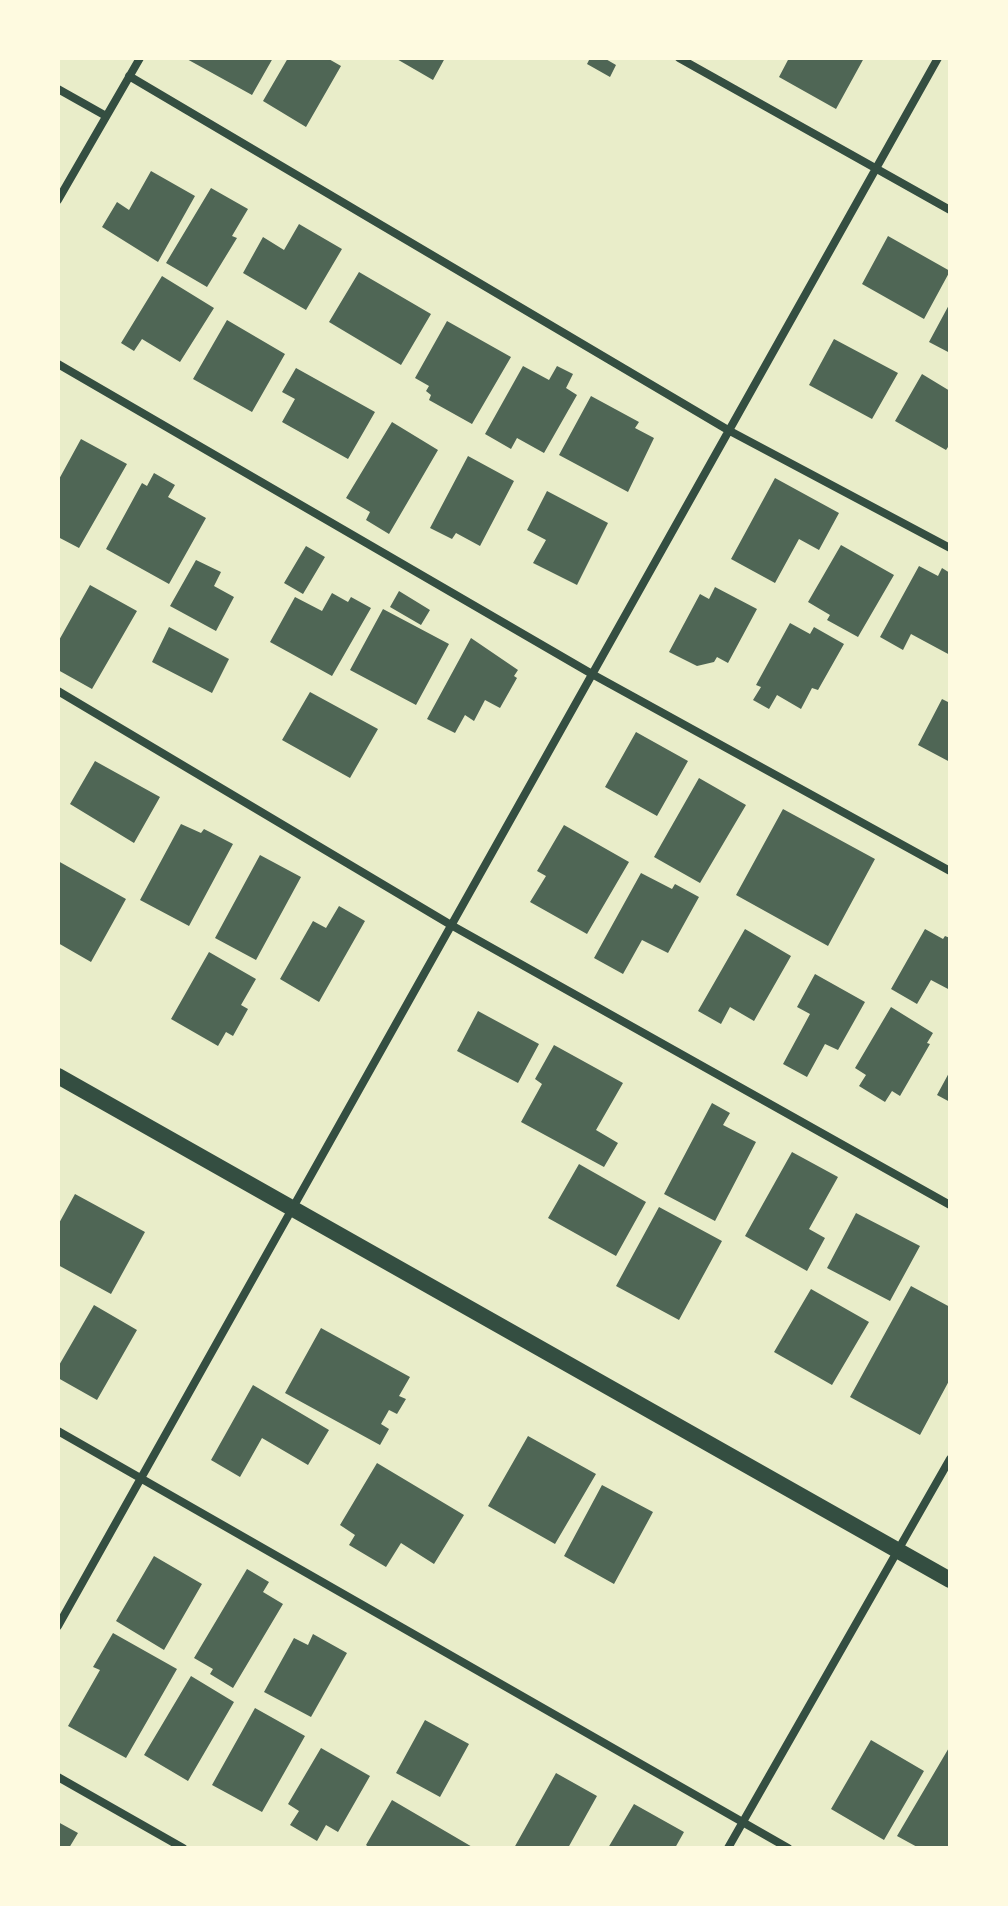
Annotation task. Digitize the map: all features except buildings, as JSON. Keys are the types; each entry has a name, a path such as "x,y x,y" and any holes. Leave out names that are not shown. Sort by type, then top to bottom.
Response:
{"main road":[{"path":"58,1076 950,1580"}],"street":[{"path":"58,200 140,58"},
{"path":"679,58 950,210"},
{"path":"58,1626 938,58"},
{"path":"129,76 728,430 950,548"},
{"path":"58,89 106,116"},
{"path":"58,364 592,674 950,871"},
{"path":"58,691 451,925 950,1205"},
{"path":"58,1431 788,1848"},
{"path":"728,1848 950,1459"},
{"path":"58,1777 183,1848"}]}
